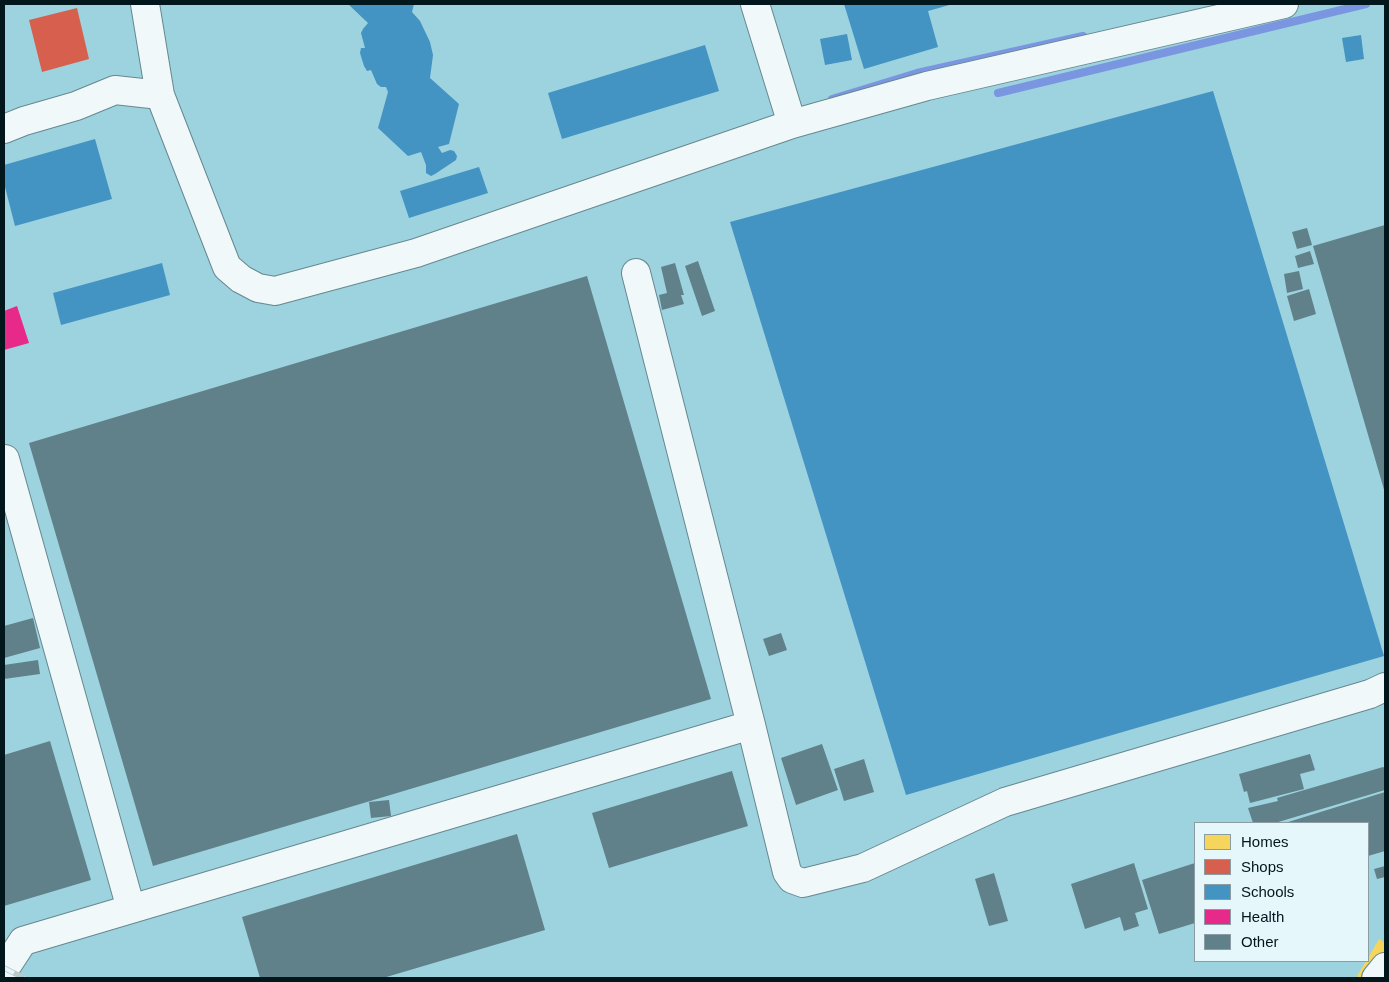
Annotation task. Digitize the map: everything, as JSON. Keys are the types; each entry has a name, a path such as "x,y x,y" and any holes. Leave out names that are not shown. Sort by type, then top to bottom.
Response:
{"street":[{"path":"145,4 160,95 227,267 241,279 258,288 275,292 416,253 792,124 927,86 1284,4"},
{"path":"755,4 792,124"},
{"path":"4,130 24,121 76,106 116,90 160,95"},
{"path":"636,273 752,725 787,872 792,879 803,883 863,868 1005,802 1370,694 1385,687"},
{"path":"5,459 131,909"},
{"path":"4,970 23,941 752,725"},
{"path":"1376,978 1385,967"}],"building: Homes":[{"path":"1379,939 1385,943 1385,949 1368,978 1356,978 1365,962 1369,962 1369,956"}],"building: Shops":[{"path":"77,8 89,59 42,72 29,20"}],"building: Schools":[{"path":"348,4 414,4 412,12 420,21 430,42 433,55 430,78 459,104 449,144 438,147 442,153 450,150 454,151 457,156 456,160 431,176 426,173 426,165 421,152 408,156 378,128 388,92 386,87 381,87 377,84 371,70 367,71 364,66 360,53 361,48 365,48 361,33 368,23"},
{"path":"844,4 953,4 928,11 938,47 864,69"},
{"path":"847,34 852,60 825,65 820,39"},
{"path":"1361,35 1364,59 1346,62 1342,38"},
{"path":"705,45 719,91 562,139 548,93"},
{"path":"1213,91 1384,656 906,795 730,222"},
{"path":"95,139 112,199 15,226 4,183 4,165"},
{"path":"479,167 488,193 409,218 400,191"},
{"path":"162,263 170,295 61,325 53,293"}],"building: Health":[{"path":"17,306 29,343 4,350 4,311"}],"building: Other":[{"path":"1385,225 1385,493 1313,246"},
{"path":"1307,228 1312,245 1297,249 1292,232"},
{"path":"1310,251 1314,264 1298,268 1295,256"},
{"path":"698,261 715,311 702,316 685,266"},
{"path":"675,263 684,295 681,295 684,304 662,310 659,295 667,293 661,267"},
{"path":"1299,271 1303,289 1287,293 1284,274"},
{"path":"587,276 711,699 153,866 29,443"},
{"path":"1309,289 1316,314 1294,321 1287,296"},
{"path":"33,618 40,648 4,658 4,626"},
{"path":"781,633 787,650 769,656 763,639"},
{"path":"38,660 40,674 4,679 4,665"},
{"path":"50,741 91,880 4,906 4,755"},
{"path":"822,744 838,790 796,805 781,758"},
{"path":"1310,754 1315,770 1300,774 1304,789 1250,803 1247,791 1244,792 1239,774"},
{"path":"864,759 874,792 844,801 834,769"},
{"path":"1385,768 1385,790 1278,822 1253,822 1248,808 1278,801 1277,798"},
{"path":"732,771 748,826 609,868 592,813"},
{"path":"1385,792 1385,851 1369,856 1369,822 1288,822"},
{"path":"389,800 391,816 371,818 369,802"},
{"path":"517,834 545,930 383,978 260,978 242,917"},
{"path":"1134,863 1148,909 1135,913 1139,926 1124,931 1120,917 1085,929 1071,884"},
{"path":"1194,863 1194,923 1159,934 1142,880"},
{"path":"1385,866 1385,877 1377,879 1374,869"},
{"path":"994,873 1008,921 989,926 975,879"}],"waterway":[{"path":"998,93 1366,4"},
{"path":"832,99 917,73 1083,36"}],"railway":[{"path":"4,968 24,978"}]}
